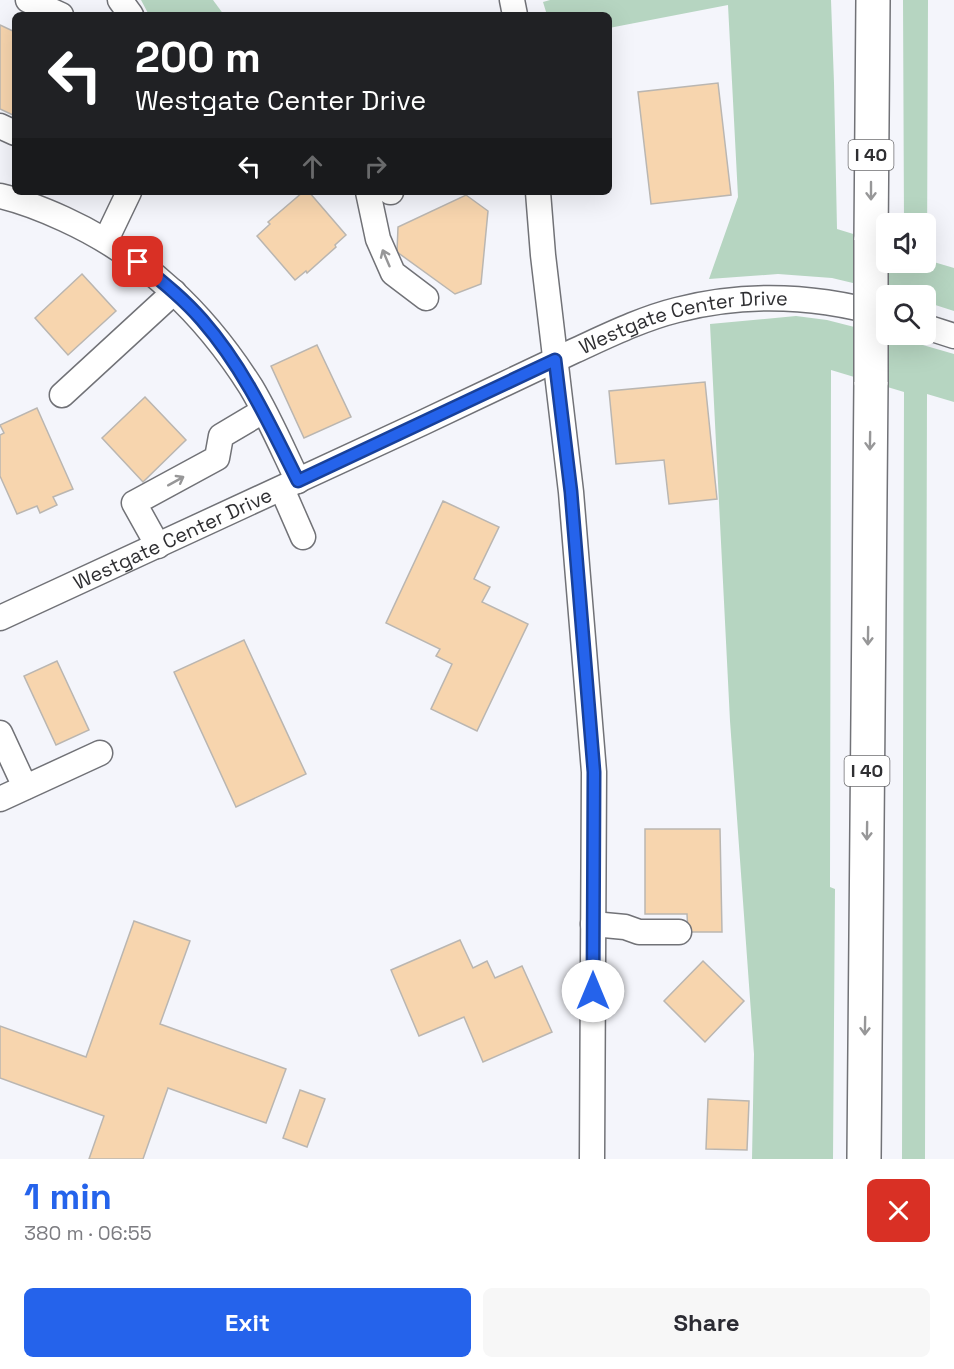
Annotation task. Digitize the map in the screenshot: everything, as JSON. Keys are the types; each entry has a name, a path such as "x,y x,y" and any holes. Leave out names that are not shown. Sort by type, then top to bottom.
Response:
{"highway":[{"path":"857,0 871,70"},
{"name":"I 40","path":"864,1159 873,0"}],"street":[{"path":"28,0 54,12"},
{"path":"106,240 128,195"},
{"path":"369,195 378,239 393,273 426,298"},
{"path":"538,195 571,492 594,772 592,1159"},
{"path":"0,196 46,211 90,231 123,250 174,292 202,319 252,389 263,411 290,485 303,537"},
{"path":"62,396 174,292"},
{"name":"Westgate Center Drive","path":"0,618 555,360 639,323 676,310 752,299 805,299 855,307 876,313"},
{"path":"936,330 954,336"},
{"path":"158,546 134,503 217,458 221,436 263,411"},
{"path":"0,733 25,787"},
{"path":"0,799 100,753"},
{"path":"593,924 625,927 639,932 679,932"}],"green space":[{"path":"141,0 213,0 222,12 147,12"},
{"path":"550,0 831,0 837,229 876,241 876,273 936,273 936,263 954,268 954,311 936,305 936,285 876,285 876,289 832,278 778,274 709,279 738,197 728,5 612,27 612,12 546,12 543,2"},
{"path":"903,0 928,0 927,213 904,213"},
{"path":"796,316 827,320 876,333 876,345 923,345 954,354 954,402 927,394 925,1159 902,1159 904,392 831,370 830,887 835,889 833,1159 752,1159 754,1054 730,721 710,324"}],"building":[{"path":"0,25 12,31 12,115 0,109"},
{"path":"718,83 731,195 651,204 638,92"},
{"path":"300,195 312,195 346,235 307,273 306,271 295,280 257,236 270,224 268,222"},
{"path":"466,195 488,211 481,284 455,294 397,252 398,227"},
{"path":"82,274 116,311 68,355 35,318"},
{"path":"317,345 351,417 304,438 271,366"},
{"path":"705,382 717,499 669,504 664,460 616,464 609,391"},
{"path":"145,397 186,440 143,482 102,438"},
{"path":"37,408 73,489 53,497 57,505 40,513 37,506 17,514 0,476 0,435 4,433 0,425"},
{"path":"443,501 499,527 474,579 490,587 482,602 528,624 477,731 431,709 452,664 436,656 440,649 386,623"},
{"path":"244,640 306,774 236,807 174,672"},
{"path":"57,661 89,730 56,745 24,676"},
{"path":"645,829 720,829 722,932 688,932 687,914 645,914"},
{"path":"134,921 190,941 160,1024 286,1069 266,1123 168,1088 143,1159 89,1159 104,1116 0,1078 0,1026 86,1057"},
{"path":"460,940 473,968 487,961 495,978 522,966 552,1032 483,1062 464,1017 419,1036 391,970"},
{"path":"703,961 744,1001 705,1042 664,1001"},
{"path":"300,1090 325,1099 307,1147 283,1138"},
{"path":"708,1099 749,1101 747,1150 706,1149"}],"route":[{"path":"138,262 168,286 202,319 225,350 252,389 298,481 555,360 571,492 594,772 593,991"}]}
